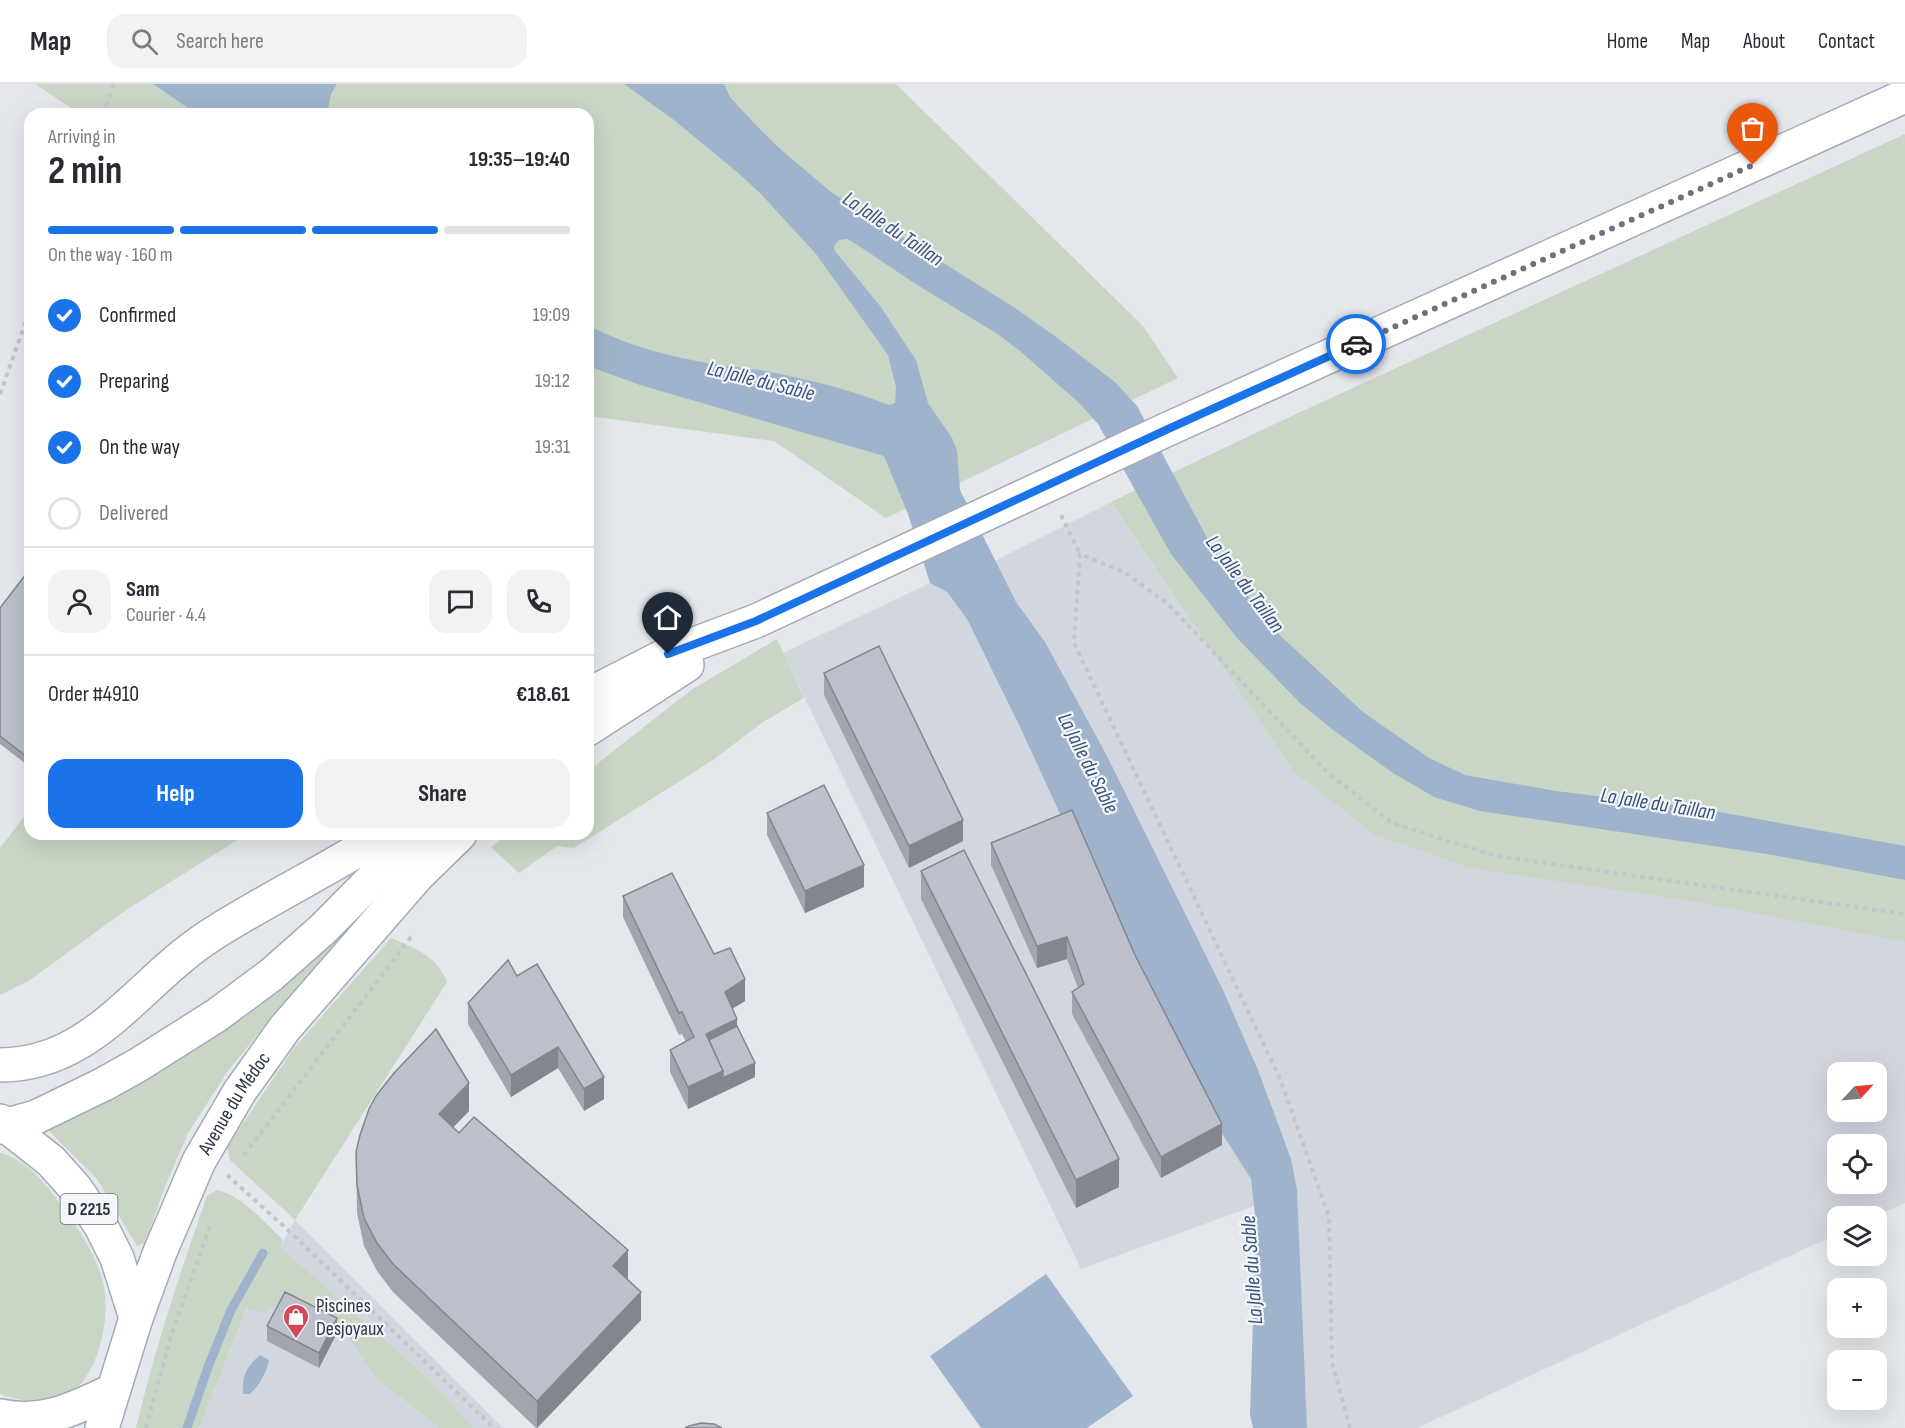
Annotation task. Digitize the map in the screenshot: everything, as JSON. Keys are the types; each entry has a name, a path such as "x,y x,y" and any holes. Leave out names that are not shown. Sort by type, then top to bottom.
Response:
{"main road":[{"path":"594,692 668,654 756,621 1168,429 1905,96"},
{"path":"594,725 756,621"},
{"path":"0,1065 22,1064 53,1055 81,1043 206,939 375,840"},
{"path":"2,1124 36,1117 104,1084 217,1015 271,975 323,929 411,840"},
{"name":"Avenue du Médoc","path":"102,1428 136,1318 160,1252 199,1161 240,1091 285,1028 418,875 454,840"},
{"name":"D 2215","path":"2,1124 51,1161 76,1189 101,1226 117,1258 136,1318"},
{"path":"0,1416 16,1419 49,1417 68,1412 112,1391"}],"path":[{"path":"105,108 114,84"},
{"path":"0,394 24,327"},
{"path":"1057,506 1080,554 1074,644 1281,1081 1329,1217 1332,1362 1350,1428"},
{"path":"1080,554 1124,573 1167,604 1328,773 1392,823 1496,856 1905,914"},
{"path":"241,1159 413,935"},
{"path":"199,1161 228,1176 288,1230 494,1428"},
{"path":"224,1186 234,1167"},
{"path":"146,1428 171,1336 213,1219"}],"shaded area":[{"path":"1111,502 1293,771 1474,869 1690,901 1905,942 1905,1203 1887,1211 1887,1206 1827,1206 1827,1239 1417,1428 1298,1428 1269,1127 985,566"},
{"path":"930,583 947,592 967,619 1020,727 1136,979 1221,1132 1251,1179 1254,1206 1081,1269 783,653"},
{"path":"295,1220 503,1428 199,1428 249,1304"}],"green space":[{"path":"35,84 896,84 1143,326 1178,378 886,518 774,441 594,417 594,108 71,108"},
{"path":"1905,134 1905,942 1690,901 1474,869 1375,835 1293,771 1111,502 1281,421"},
{"path":"777,639 804,698 763,722 713,760 594,835 594,766 691,690"},
{"path":"24,817 24,840 237,840 126,910 30,980 0,995 0,848"},
{"path":"500,840 587,840 574,848 557,846 519,873 491,847"},
{"path":"408,866 289,996 228,1071 188,1133 164,1189 145,1243 137,1246 97,1179 47,1129"},
{"path":"391,938 431,959 447,982 295,1220 230,1160 227,1147 294,1048"},
{"path":"0,1153 26,1166 47,1186 84,1238 102,1278 106,1307 102,1340 97,1356 81,1383 64,1397 36,1401 0,1394"},
{"path":"217,1190 236,1198 260,1218 283,1240 280,1247 426,1377 473,1428 440,1428 376,1378 351,1341 324,1313 291,1295 265,1313 247,1308 199,1428 136,1428 187,1253 207,1196"}],"water":[{"path":"153,84 337,84 331,94 328,108 188,108"},
{"path":"624,84 724,84 730,97 755,124 778,147 831,192 1015,308 1116,383 1137,406 1214,551 1272,628 1363,712 1429,758 1465,775 1556,791 1703,809 1905,846 1905,880 1773,855 1480,811 1434,797 1393,773 1333,730 1300,703 1237,638 1171,554 1098,424 1078,402 996,333 856,244 847,239 839,240 834,246 835,251 881,307 916,360 928,403 952,438 957,450 960,490 1016,602 1045,642 1107,756 1223,990 1258,1070 1291,1159 1297,1190 1307,1428 1253,1428 1250,1415 1256,1225 1251,1179 1221,1132 1135,977 1020,727 967,619 947,592 930,583 908,514 884,456 640,385 594,368 594,328 627,342 669,355 705,363 781,374 843,389 889,405 895,403 896,387 888,355 816,254 760,193 674,120"},
{"path":"1046,1274 1133,1396 1087,1428 981,1428 930,1356"},
{"path":"260,1355 269,1360 264,1374 260,1383 250,1394 243,1394 246,1373"}],"building":[{"path":"24,577 24,754 0,736 0,608"},
{"path":"879,646 963,820 909,846 824,673"},
{"path":"824,785 864,865 805,891 767,813"},
{"path":"1072,810 1135,955 1222,1124 1161,1157 1072,992 1084,984 1067,937 1037,946 991,843"},
{"path":"964,850 1119,1159 1076,1180 921,871"},
{"path":"672,873 714,954 730,948 745,979 725,992 737,1019 706,1034 723,1071 688,1087 670,1050 694,1037 682,1012 679,1013 623,896"},
{"path":"508,960 517,976 537,964 604,1077 584,1089 558,1047 511,1075 468,1003"},
{"path":"737,1026 755,1063 723,1078 723,1071 709,1040"},
{"path":"436,1029 469,1083 439,1114 459,1133 474,1117 628,1250 613,1266 641,1292 537,1401 393,1264 377,1243 364,1218 357,1185 356,1152 369,1109 394,1073"},
{"path":"285,1292 337,1318 319,1353 267,1326"},
{"path":"701,1423 714,1424 722,1428 685,1428"}],"waterway":[{"path":"187,1428 231,1310 263,1253"}],"way so far":[{"path":"1356,344 1753,165"}],"place":[{"name":"Piscines Desjoyaux","path":"296,1340"}],"route":[{"path":"668,654 756,621 886,559 1356,344"}],"water label":[{"name":"La Jalle du Taillan","path":"893,229"},
{"name":"La Jalle du Sable","path":"761,381"},
{"name":"La Jalle du Taillan","path":"1245,584"},
{"name":"La Jalle du Sable","path":"1088,763"},
{"name":"La Jalle du Taillan","path":"1658,804"},
{"name":"La Jalle du Sable","path":"1252,1270"}]}
